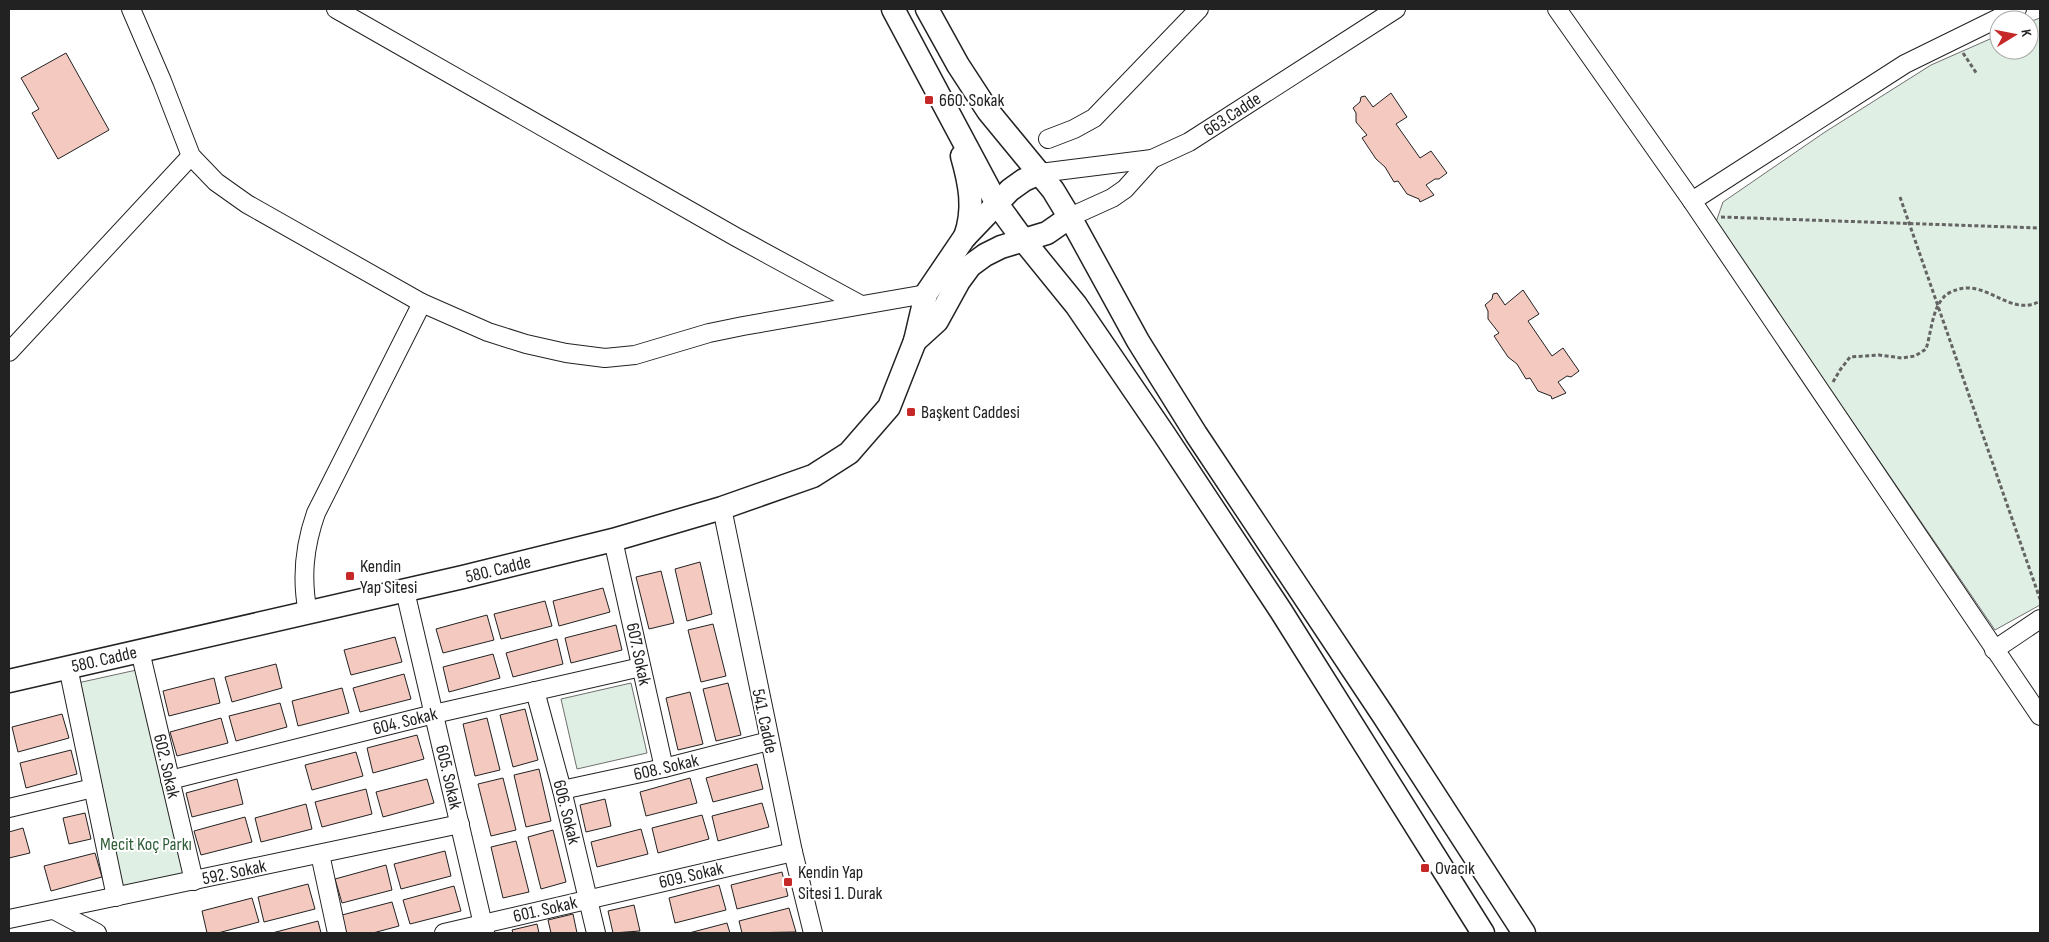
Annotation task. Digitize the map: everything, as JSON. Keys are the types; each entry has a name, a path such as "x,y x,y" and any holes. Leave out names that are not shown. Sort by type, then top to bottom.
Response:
{"main road":[{"path":"893,9 997,204 1024,241 1076,305 1164,434 1281,611 1483,933"},
{"path":"927,9 958,65 988,110 1040,173 1070,217 1138,341 1196,434 1383,715 1524,933"},
{"path":"952,120 972,198 971,216 964,238"},
{"path":"926,294 964,238 1010,190 1024,180 1040,173"},
{"path":"915,341 937,321 959,281 970,266 985,254 1047,233 1070,217"},
{"name":"580. Cadde","path":"9,681 405,591 613,540 722,508 812,476 849,453 889,407 915,341 926,294"}],"street":[{"path":"131,9 191,156 216,182 247,204 422,303 488,332 566,354 605,358 635,355 709,333 743,326 926,294"},
{"path":"336,9 736,237 861,305"},
{"path":"1048,139 1074,129 1094,118 1199,9"},
{"name":"663.Cadde","path":"1070,217 1098,206 1125,189 1152,159 1189,142 1396,9"},
{"path":"1557,9 1692,202 2040,716"},
{"path":"1692,202 1905,64 2017,9"},
{"path":"9,352 191,156"},
{"path":"1040,173 1152,159"},
{"path":"308,613 303,581 303,564 307,539 316,513 422,303"},
{"name":"541. Cadde","path":"722,508 769,741 813,933"},
{"name":"607. Sokak","path":"613,540 664,768"},
{"name":"605. Sokak","path":"405,591 484,928"},
{"path":"1994,650 2040,619"},
{"name":"602. Sokak","path":"140,651 194,881"},
{"name":"604. Sokak","path":"170,780 434,714 642,667"},
{"path":"68,668 116,897"},
{"name":"606. Sokak","path":"534,691 562,790 596,933"},
{"name":"608. Sokak","path":"562,790 664,768 769,741"},
{"path":"9,808 93,788"},
{"name":"592. Sokak","path":"9,919 460,824"},
{"name":"609. Sokak","path":"589,899 793,852"},
{"path":"320,854 337,933"},
{"name":"601. Sokak","path":"444,933 484,928 589,899"},
{"path":"54,910 96,933"}],"path":[{"path":"1954,40 1977,74"},
{"path":"1900,197 2040,600"},
{"path":"1702,217 2040,228"},
{"path":"1825,399 1840,370 1850,357 1865,355 1902,358 1915,356 1926,350 1938,306 1943,298 1953,291 1966,286 1980,288 2020,306 2032,306 2040,301"}],"green space":[{"path":"2039,18 2040,605 1995,630 1716,222 1723,202 1825,132 1931,65 1989,39 1989,60 2039,60"},
{"name":"Mecit Koç Parkı","path":"141,669 191,878 119,894 73,684"},
{"path":"631,683 647,753 577,769 561,699"}],"building":[{"path":"66,53 109,130 58,159 32,113 39,109 21,78"},
{"path":"1391,93 1407,117 1396,124 1420,158 1431,151 1447,173 1426,185 1434,195 1420,202 1419,199 1407,194 1398,181 1394,182 1385,167 1376,159 1362,138 1367,135 1356,122 1356,113 1353,108 1360,102 1361,97 1365,96 1373,107"},
{"path":"1523,290 1539,314 1528,321 1552,356 1563,348 1579,371 1571,377 1567,376 1558,382 1566,393 1552,399 1551,396 1538,391 1530,378 1526,379 1517,364 1508,357 1494,336 1499,333 1488,319 1488,311 1485,305 1492,299 1493,294 1497,293 1505,305"},
{"path":"700,562 712,614 687,621 675,569"},
{"path":"661,571 674,623 649,629 636,577"},
{"path":"603,588 610,612 559,626 553,601"},
{"path":"545,601 552,626 501,639 494,614"},
{"path":"487,615 494,640 443,653 436,629"},
{"path":"713,624 726,676 701,682 688,630"},
{"path":"616,625 622,650 571,663 565,638"},
{"path":"395,637 402,662 351,675 344,650"},
{"path":"557,639 563,664 513,677 506,653"},
{"path":"493,654 500,678 449,692 443,667"},
{"path":"276,664 282,688 232,702 225,677"},
{"path":"404,674 411,699 360,712 353,688"},
{"path":"214,678 220,703 169,716 163,691"},
{"path":"728,683 741,735 716,741 703,689"},
{"path":"342,688 349,713 298,726 292,701"},
{"path":"690,692 703,744 678,750 666,698"},
{"path":"280,703 287,727 236,741 229,716"},
{"path":"525,709 538,760 513,767 500,715"},
{"path":"62,714 69,738 18,752 12,727"},
{"path":"221,718 228,743 177,756 170,732"},
{"path":"487,718 500,770 475,776 463,724"},
{"path":"417,735 424,759 373,773 367,748"},
{"path":"71,750 77,774 26,788 20,763"},
{"path":"356,752 363,776 312,790 305,765"},
{"path":"757,764 763,789 713,802 706,778"},
{"path":"539,769 551,821 526,827 514,775"},
{"path":"503,778 516,830 491,836 478,784"},
{"path":"690,778 697,803 646,816 640,792"},
{"path":"237,779 243,804 192,817 186,793"},
{"path":"427,779 434,803 383,817 376,792"},
{"path":"366,789 372,814 322,827 315,802"},
{"path":"605,799 611,826 586,832 580,805"},
{"path":"762,803 769,827 718,841 712,816"},
{"path":"306,804 312,829 261,842 255,818"},
{"path":"85,813 91,839 69,844 63,818"},
{"path":"702,815 709,839 658,853 652,828"},
{"path":"245,817 252,842 201,855 194,831"},
{"path":"23,828 30,853 9,858 9,832"},
{"path":"641,829 648,854 597,867 591,842"},
{"path":"553,830 566,882 541,889 528,837"},
{"path":"516,841 529,892 503,898 491,847"},
{"path":"445,851 451,876 401,889 394,864"},
{"path":"95,853 102,877 51,891 44,866"},
{"path":"386,865 392,890 342,903 335,879"},
{"path":"782,872 788,896 737,909 731,885"},
{"path":"308,884 315,909 264,922 258,897"},
{"path":"719,885 726,910 675,923 669,898"},
{"path":"454,886 461,911 410,924 403,900"},
{"path":"252,898 259,922 218,933 207,933 202,911"},
{"path":"392,902 399,926 373,933 346,933 342,915"},
{"path":"634,905 640,931 613,933 608,911"},
{"path":"789,908 796,932 742,933 739,921"},
{"path":"573,914 577,933 551,933 548,920"},
{"path":"318,921 321,933 272,933"},
{"path":"727,923 730,933 689,933"},
{"path":"537,924 539,933 513,933 512,930"}],"place":[{"name":"660. Sokak","path":"929,100"},
{"name":"Başkent Caddesi","path":"911,412"},
{"name":"Kendin Yap Sitesi","path":"350,576"},
{"name":"Ovacık","path":"1425,868"},
{"name":"Kendin Yap Sitesi 1. Durak","path":"788,882"}]}
